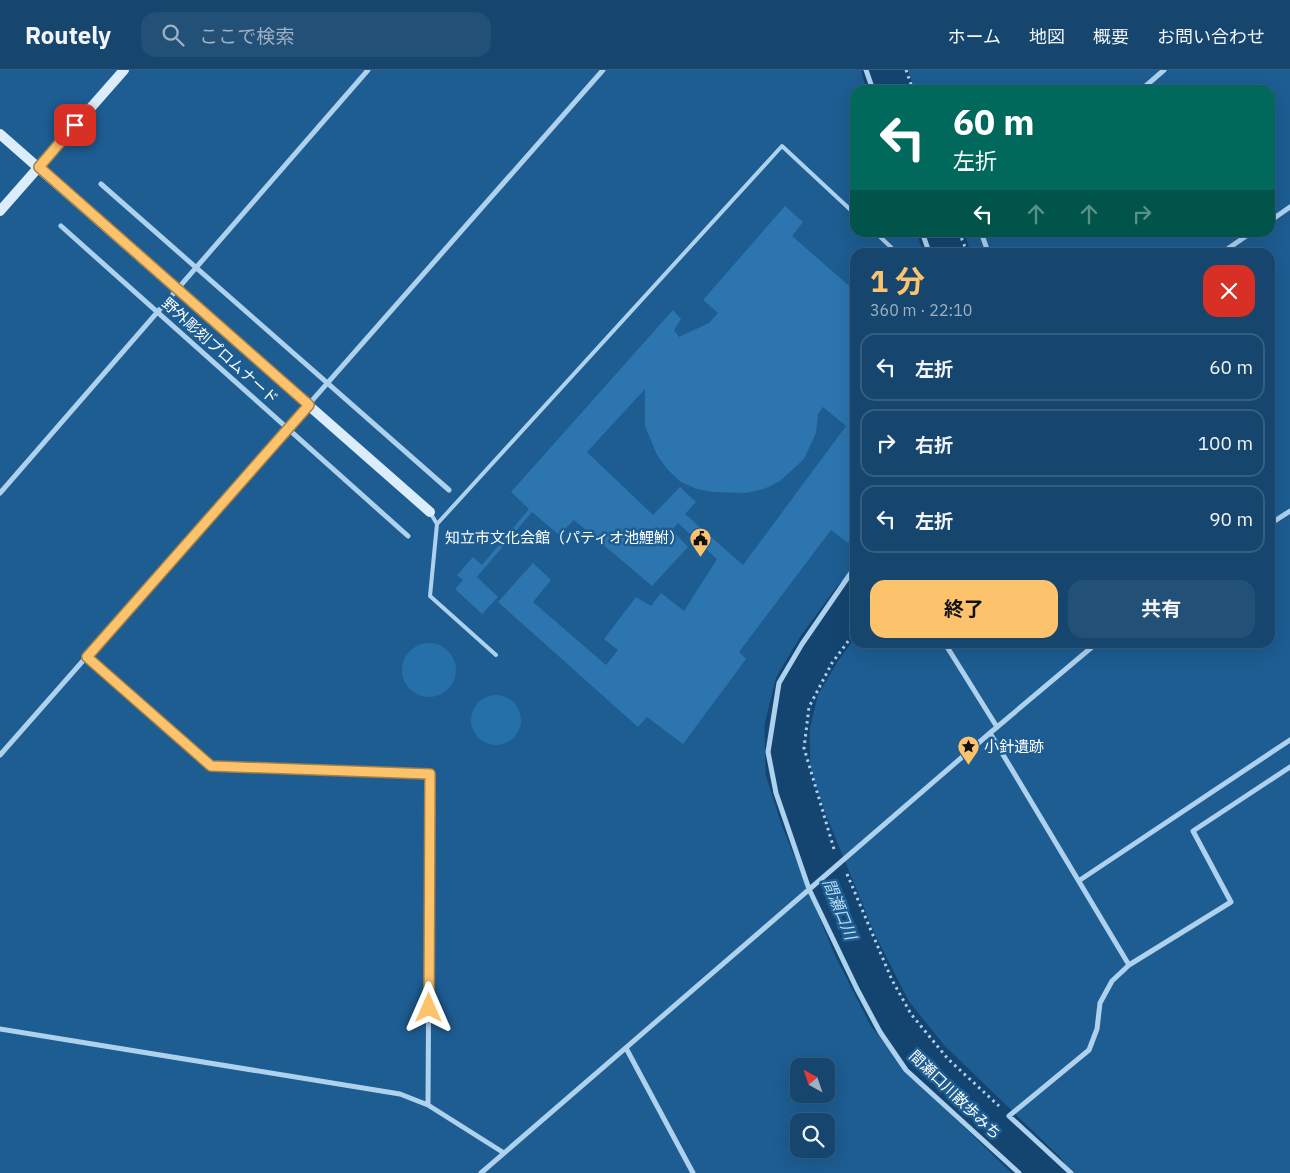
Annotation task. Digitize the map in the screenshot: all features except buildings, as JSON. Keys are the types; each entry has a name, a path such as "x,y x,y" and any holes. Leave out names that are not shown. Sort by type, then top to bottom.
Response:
{"street":[{"path":"0,211 124,70"},
{"path":"0,493 368,70"},
{"path":"0,755 603,70"},
{"path":"866,70 871,85"},
{"path":"1147,85 1164,70"},
{"path":"0,134 430,512"},
{"path":"101,184 449,490"},
{"path":"1275,218 1290,207"},
{"name":"野外彫刻プロムナード","path":"61,226 408,536"},
{"path":"1228,248 1244,237"},
{"path":"1275,521 1290,511"},
{"name":"間瀬口川散歩みち","path":"850,574 802,644 779,683 768,752 776,793 810,889 857,989 880,1032 906,1070 1019,1173"},
{"path":"948,648 998,727"},
{"path":"481,1173 1091,648"},
{"path":"87,657 211,766 430,774 428,1105"},
{"path":"990,733 1080,880 1129,965"},
{"path":"1080,880 1290,740"},
{"path":"1071,1173 1009,1116 1089,1050 1097,1029 1100,1003 1112,981 1129,965 1231,902 1193,830 1290,767"},
{"path":"0,1029 400,1094 428,1105 504,1153"},
{"path":"626,1048 693,1173"}],"lane":[{"path":"437,524 782,146 850,209"},
{"path":"880,237 892,248"},
{"path":"430,512 437,524 430,596 496,655"}],"path":[{"path":"906,70 911,85"},
{"path":"850,639 832,663 809,707 804,748 834,849 842,862 892,980 911,1014 948,1059 1009,1116"}],"shaded area":[{"path":"429,643 439,645 448,651 454,660 456,670 454,680 448,689 439,695 429,697 419,695 410,689 404,680 402,670 404,660 410,651 419,645"},
{"path":"491,695 501,695 514,702 521,715 521,725 514,738 501,745 491,745 482,741 475,734 471,725 471,715 475,706 482,699"}],"waterway":[{"name":"間瀬口川","path":"884,70 889,85"},
{"name":"間瀬口川","path":"942,237 946,248"},
{"name":"間瀬口川","path":"850,607 819,649 797,686 787,727 788,771 803,818 855,945 890,1014 928,1061 1044,1173"}],"place":[{"name":"知立市文化会館（パティオ池鯉鮒）","path":"700,557"},
{"name":"小針遺跡","path":"968,766"}],"route":[{"path":"75,125 39,167 309,405 87,657 211,766 430,774 429,1008"}]}
